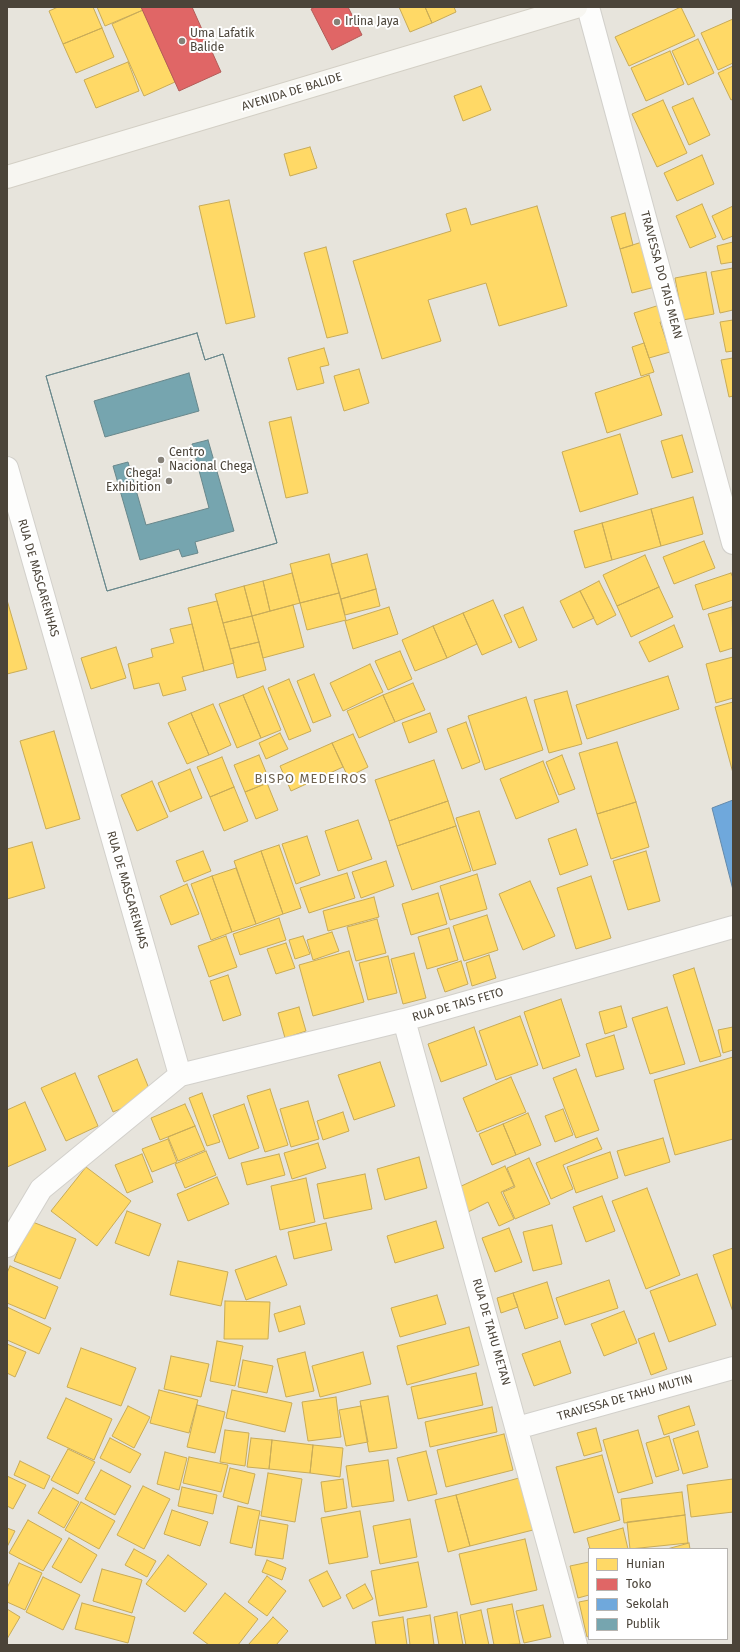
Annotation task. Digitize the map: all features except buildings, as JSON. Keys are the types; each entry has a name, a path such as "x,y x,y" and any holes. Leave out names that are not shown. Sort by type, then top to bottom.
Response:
{"main road":[{"name":"AVENIDA DE BALIDE","path":"7,177 576,7"}],"street":[{"name":"TRAVESSA DO TAIS MEAN","path":"588,7 733,542"},
{"name":"RUA DE MASCARENHAS","path":"7,468 180,1076"},
{"name":"RUA DE TAIS FETO","path":"180,1076 404,1020 733,927"},
{"name":"RUA DE TAHU METAN","path":"404,1020 518,1428 576,1645"},
{"path":"7,1246 41,1189 180,1076"},
{"name":"TRAVESSA DE TAHU MUTIN","path":"518,1428 733,1368"}],"shaded area":[{"path":"7,7 733,7 733,1645 7,1645"}],"place":[{"name":"Irlina Jaya","path":"337,22"},
{"name":"Uma Lafatik Balide","path":"182,41"},
{"name":"Centro Nacional Chega","path":"161,460"},
{"name":"Chega! Exhibition","path":"169,481"}],"district":[{"name":"BISPO MEDEIROS","path":"311,779"}]}
